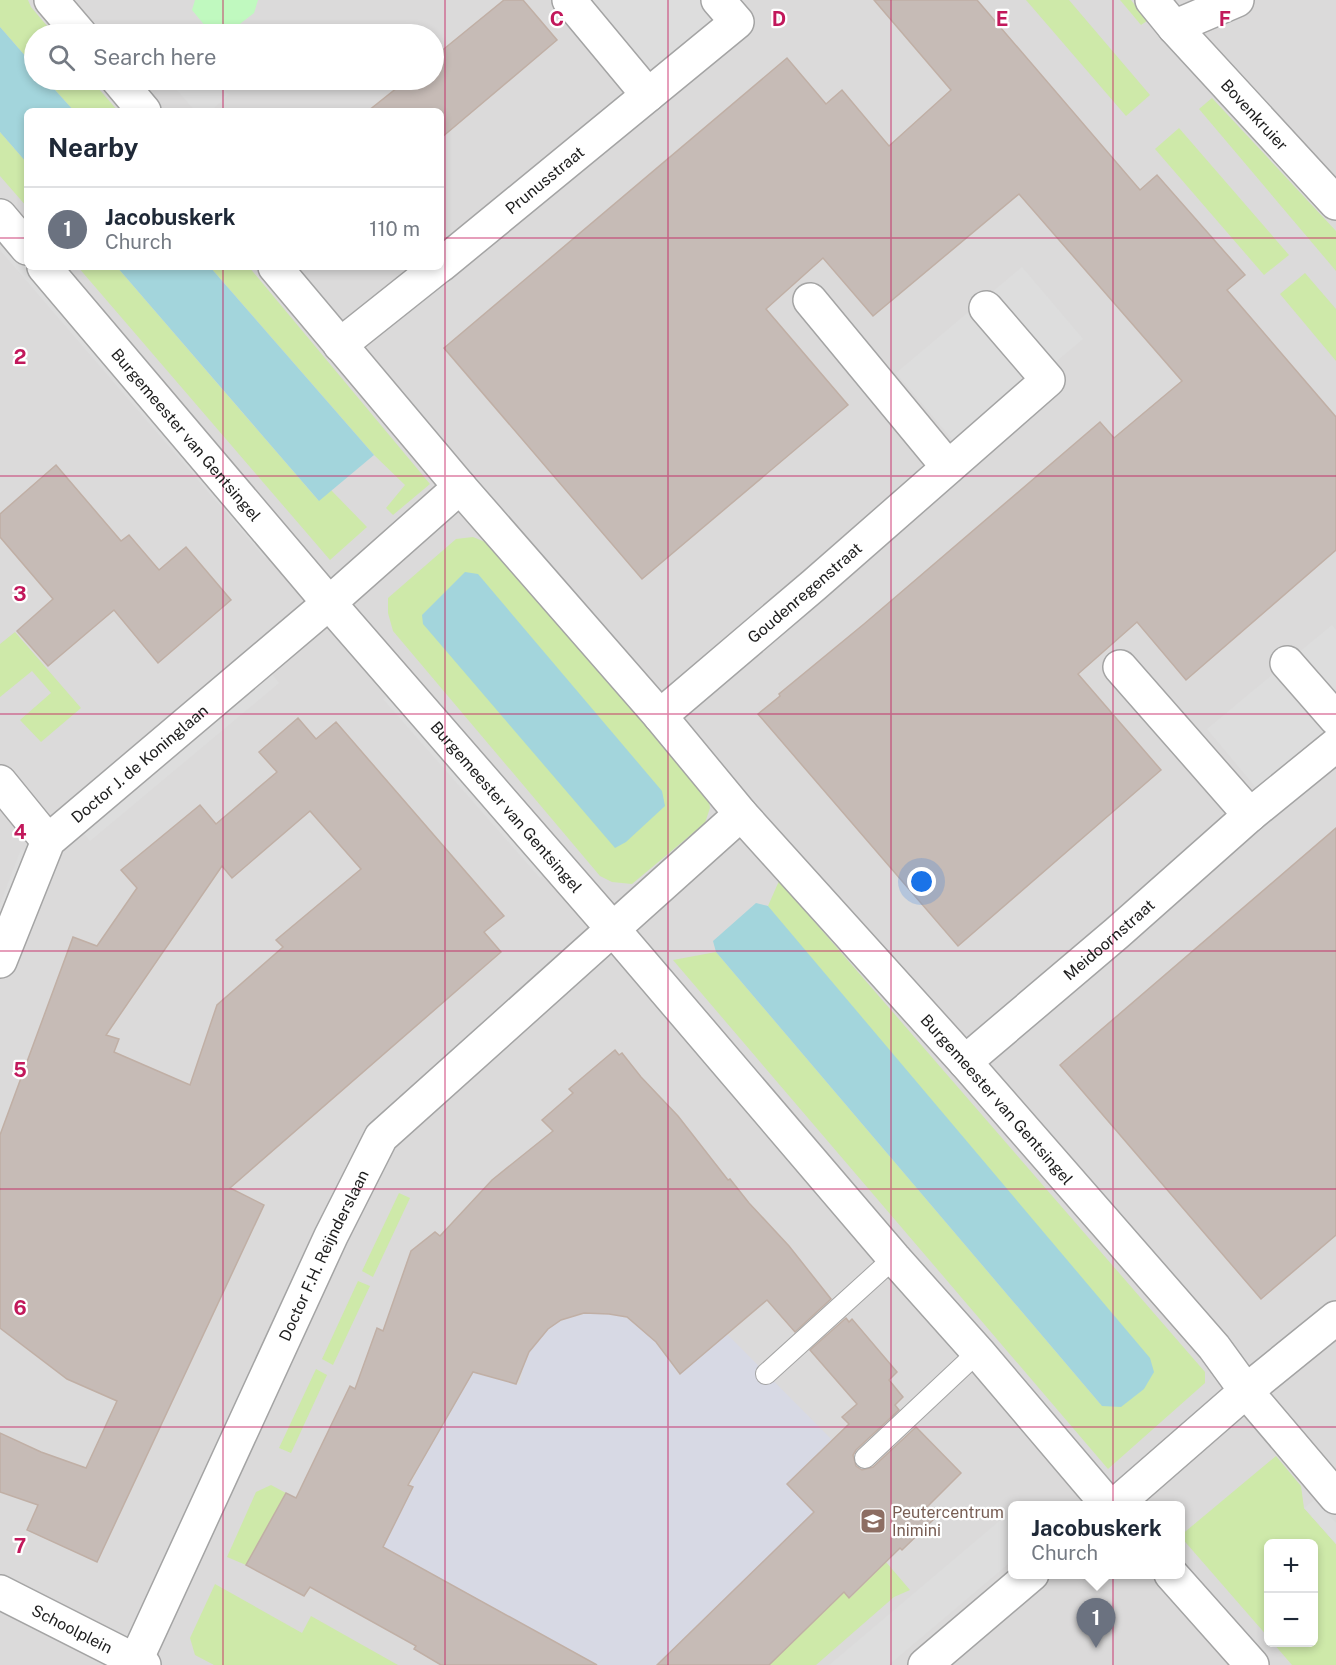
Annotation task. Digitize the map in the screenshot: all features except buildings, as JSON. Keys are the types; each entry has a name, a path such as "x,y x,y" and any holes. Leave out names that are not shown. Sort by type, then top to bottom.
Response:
{"street":[{"path":"51,0 71,24"},
{"path":"569,0 648,95"},
{"name":"Prunusstraat","path":"444,263 737,22 718,0"},
{"name":"Bovenkruier","path":"1152,0 1174,27 1336,203"},
{"path":"1174,27 1238,0"},
{"path":"126,90 141,108"},
{"path":"0,216 24,244"},
{"name":"Burgemeester van Gentsingel","path":"47,270 329,603 1105,1501"},
{"name":"Burgemeester van Gentsingel","path":"278,270 460,487 660,716 741,814 965,1062 1214,1347 1246,1391 1336,1497"},
{"name":"Prunusstraat","path":"340,345 435,270"},
{"path":"810,300 948,467"},
{"name":"Goudenregenstraat","path":"660,716 1048,380 986,308"},
{"path":"329,603 460,487"},
{"name":"Doctor J. de Koninglaan","path":"0,961 48,841 329,603"},
{"path":"1287,663 1336,719"},
{"path":"1120,667 1250,815"},
{"name":"Meidoornstraat","path":"965,1062 1117,933 1250,815 1336,745"},
{"path":"0,782 48,841"},
{"path":"612,928 741,814"},
{"name":"Doctor F.H. Reijnderslaan","path":"140,1662 331,1236 381,1137 612,928"},
{"path":"1120,1501 1246,1391 1336,1318"},
{"path":"926,1665 1027,1579"},
{"path":"1175,1579 1252,1665"},
{"name":"Schoolplein","path":"0,1592 140,1662"}],"lane":[{"path":"766,1374 894,1258"},
{"path":"865,1458 978,1352"}],"shaded area":[{"path":"0,0 1336,0 1336,1665 0,1665"},
{"path":"587,0 745,0 653,78"},
{"path":"177,90 225,90 229,95 214,108 192,108"},
{"path":"0,230 24,258 24,270 35,270 275,550 265,558 0,250"},
{"path":"1022,267 1083,339 957,445 896,373"},
{"path":"1332,625 1336,630 1336,735 1263,796 1207,729"},
{"path":"271,673 279,683 90,841 82,831"},
{"path":"394,690 551,869 540,878 383,699"},
{"path":"21,849 30,854 0,932 0,904"},
{"path":"591,1312 614,1314 638,1325 656,1342 679,1375 727,1334 832,1440 787,1484 829,1528 658,1665 598,1665 382,1546 435,1433 440,1430 468,1371 520,1384 523,1367 532,1346 546,1330 563,1320"},
{"path":"1315,1499 1336,1523 1336,1544 1304,1508"},
{"path":"1005,1516 1008,1520 1008,1564 889,1665 829,1665"}],"green space":[{"path":"0,0 28,0 45,24 24,24 24,55 0,27"},
{"path":"195,0 258,0 254,13 240,24 204,24 192,10"},
{"path":"1026,0 1069,0 1150,95 1126,116"},
{"path":"1120,0 1131,0 1147,21 1141,25"},
{"path":"55,90 100,90 115,108 71,108"},
{"path":"1212,98 1336,231 1336,271 1199,109"},
{"path":"1179,128 1289,255 1264,275 1155,149"},
{"path":"0,132 24,160 24,204 0,176"},
{"path":"81,270 120,270 318,500 331,490 367,527 330,560"},
{"path":"213,270 252,270 430,484 393,515 386,508 405,485 374,455"},
{"path":"1305,273 1336,309 1336,361 1280,294"},
{"path":"473,537 495,546 708,795 710,808 705,823 632,884 612,882 600,876 393,631 388,613 388,598 456,539"},
{"path":"15,632 81,708 41,742 20,720 51,693 32,671 0,697 0,644"},
{"path":"779,881 1205,1372 1205,1383 1108,1469 673,960 716,952 1102,1406 768,906"},
{"path":"399,1193 410,1198 373,1277 362,1271"},
{"path":"358,1281 370,1286 333,1365 322,1359"},
{"path":"316,1369 327,1375 291,1453 279,1448"},
{"path":"1276,1456 1301,1486 1304,1508 1336,1544 1336,1665 1292,1665 1276,1647 1318,1647 1318,1539 1264,1539 1264,1632 1185,1542 1185,1532"},
{"path":"271,1485 286,1493 246,1565 227,1557 256,1492"},
{"path":"886,1562 910,1590 894,1597 816,1665 769,1665 844,1592 850,1598"},
{"path":"215,1584 302,1633 311,1616 398,1665 214,1665 195,1655 190,1638"}],"water":[{"path":"0,27 24,55 24,90 55,90 71,108 24,108 24,160 0,132"},
{"path":"120,270 213,270 374,455 319,501"},
{"path":"465,572 478,574 662,791 665,806 626,842 615,848 423,624 422,615"},
{"path":"756,903 768,906 1150,1358 1154,1372 1144,1389 1121,1407 1102,1406 716,952 713,941"}],"place":[{"name":"Peutercentrum Inimini","path":"873,1521"},
{"name":"Jacobuskerk","path":"1096,1648"}]}
